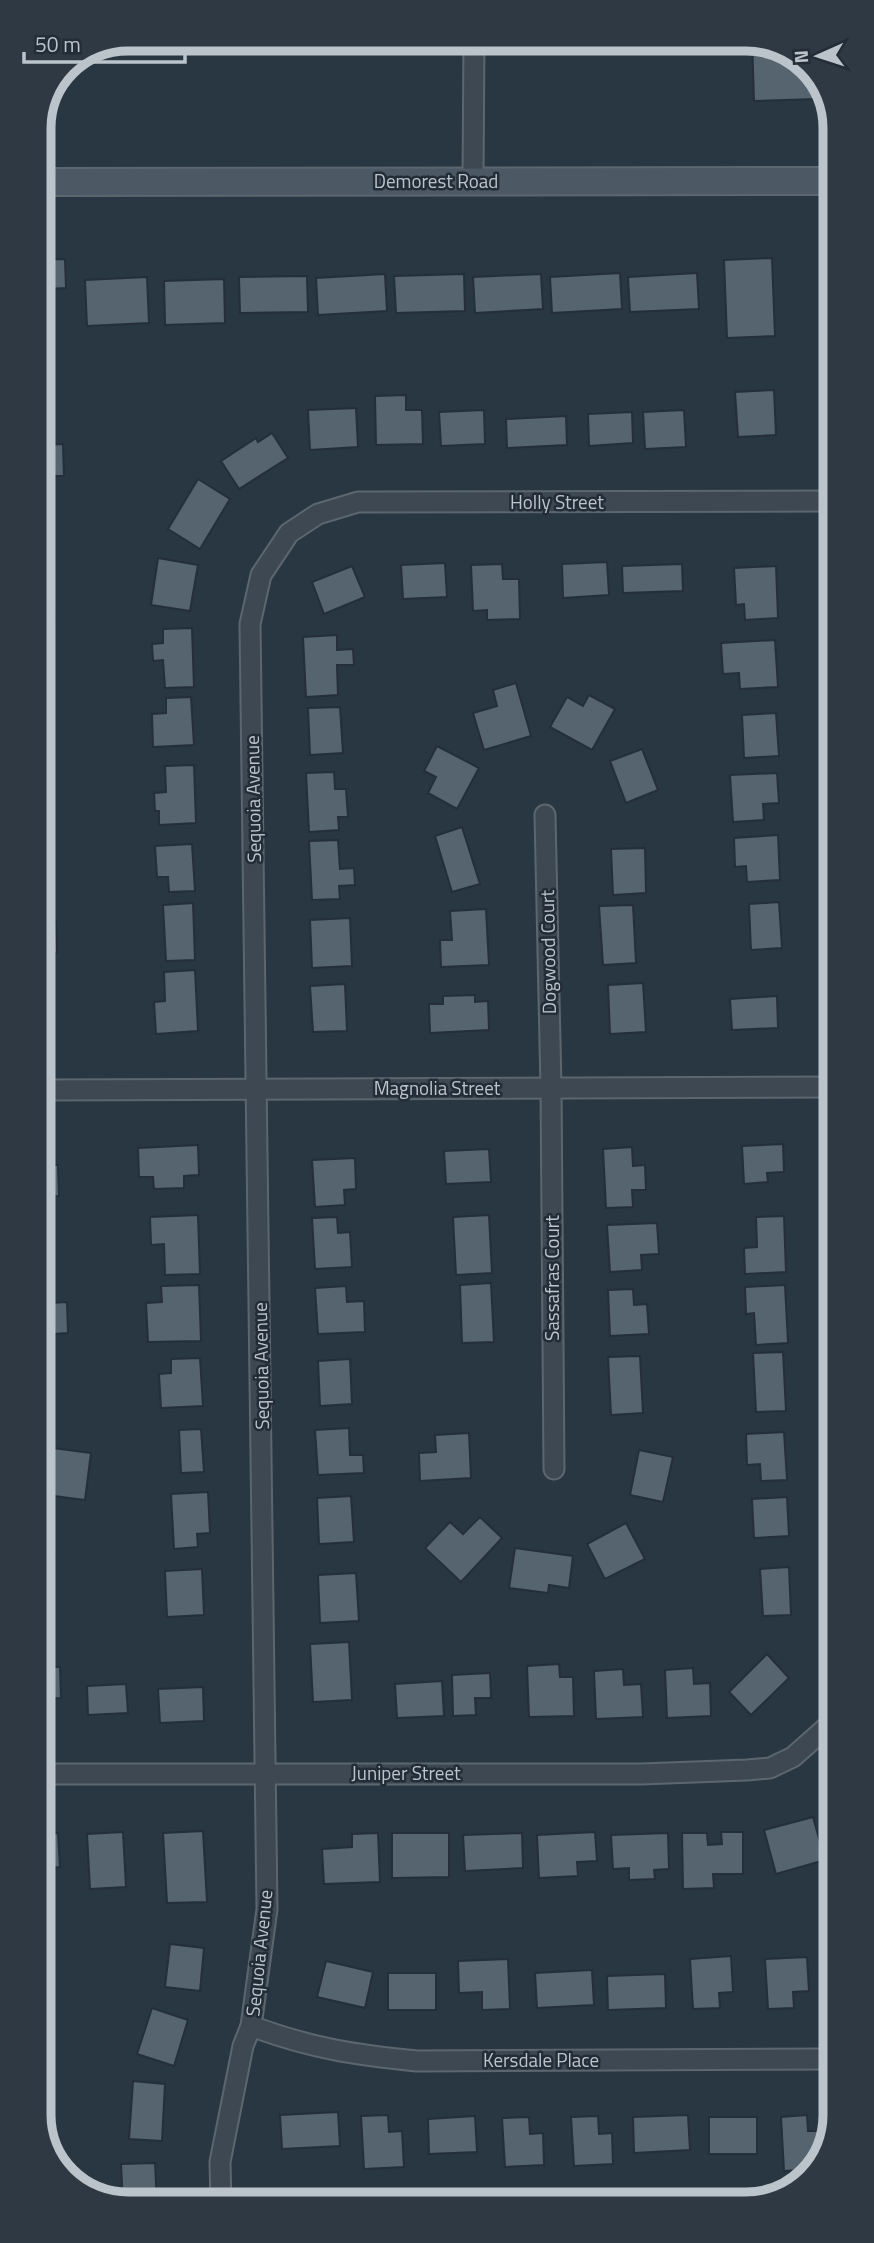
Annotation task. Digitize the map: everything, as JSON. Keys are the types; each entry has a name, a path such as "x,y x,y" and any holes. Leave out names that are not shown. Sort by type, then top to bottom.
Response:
{"street":[{"path":"473,180 474,51"},
{"name":"Demorest Road","path":"51,182 823,181"},
{"name":"Holly Street","path":"289,533 318,514 358,502 823,501"},
{"name":"Sequoia Avenue","path":"220,2192 220,2162 243,2046 251,2026 267,1909 250,624 261,575 289,533"},
{"name":"Dogwood Court","path":"545,815 551,1088"},
{"name":"Magnolia Street","path":"51,1090 823,1087"},
{"name":"Sassafras Court","path":"551,1088 554,1468"},
{"name":"Juniper Street","path":"51,1774 641,1774 770,1768 793,1757 823,1730"},
{"name":"Kersdale Place","path":"251,2026 294,2042 351,2054 417,2061 823,2059"}],"building":[{"path":"752,51 766,53 783,61 783,91 813,91 816,99 754,101"},
{"path":"772,258 775,336 727,338 724,260"},
{"path":"65,259 66,288 51,289 51,260"},
{"path":"620,273 622,309 552,313 550,277"},
{"path":"697,273 699,309 630,312 628,277"},
{"path":"385,274 387,311 318,315 316,278"},
{"path":"464,274 465,311 396,313 394,276"},
{"path":"541,274 543,309 475,313 473,277"},
{"path":"307,276 308,312 240,313 239,277"},
{"path":"147,277 149,323 87,326 85,280"},
{"path":"224,279 225,323 165,325 164,281"},
{"path":"774,390 776,435 738,437 735,392"},
{"path":"406,395 406,410 422,410 423,444 376,445 375,396"},
{"path":"356,408 358,447 310,450 308,410"},
{"path":"484,410 485,444 441,446 439,412"},
{"path":"684,410 686,447 645,449 643,412"},
{"path":"632,412 633,443 589,446 588,414"},
{"path":"566,416 567,445 507,448 506,419"},
{"path":"272,433 288,458 239,489 221,461 256,438 258,442"},
{"path":"51,444 63,444 64,476 53,476 51,490"},
{"path":"198,479 230,499 200,549 168,529"},
{"path":"51,517 54,547 51,547"},
{"path":"158,558 198,565 190,611 151,605"},
{"path":"607,562 609,595 563,598 562,564"},
{"path":"445,563 447,597 403,599 401,565"},
{"path":"502,564 503,579 519,579 520,619 487,620 487,610 473,611 471,565"},
{"path":"682,564 683,591 623,593 622,566"},
{"path":"352,566 365,597 324,614 312,582"},
{"path":"776,566 778,618 745,620 744,604 736,605 734,568"},
{"path":"51,569 52,569 55,624 51,624"},
{"path":"192,628 194,687 165,688 163,660 153,661 152,644 163,643 163,629"},
{"path":"337,635 337,650 353,649 354,665 337,665 338,695 306,697 303,637"},
{"path":"775,640 778,687 740,689 739,673 723,674 721,643"},
{"path":"516,683 531,736 484,750 473,713 497,706 493,690"},
{"path":"589,695 615,709 592,750 550,727 567,697 583,706"},
{"path":"191,697 194,745 153,747 152,714 166,713 166,698"},
{"path":"340,707 343,753 310,755 308,708"},
{"path":"776,713 779,756 744,758 742,715"},
{"path":"437,746 479,768 457,809 428,793 436,777 424,771"},
{"path":"642,749 658,790 626,803 610,761"},
{"path":"194,765 196,823 159,825 159,811 155,811 154,793 166,792 165,766"},
{"path":"334,772 335,789 346,789 348,817 338,817 339,830 309,832 306,773"},
{"path":"777,773 779,803 763,804 764,820 733,822 730,775"},
{"path":"462,827 480,884 452,892 435,836"},
{"path":"778,835 780,880 747,882 746,866 735,867 734,838"},
{"path":"338,840 340,869 354,868 355,885 339,886 340,899 312,900 309,841"},
{"path":"192,844 195,891 169,892 168,877 157,877 155,846"},
{"path":"645,848 646,893 613,895 611,849"},
{"path":"779,902 782,948 751,950 749,904"},
{"path":"193,903 195,960 166,961 163,905"},
{"path":"633,905 636,963 603,965 599,906"},
{"path":"486,909 489,965 441,967 440,940 452,940 450,911"},
{"path":"350,918 352,966 312,968 310,920"},
{"path":"51,921 56,921 57,953 51,953"},
{"path":"195,970 198,1031 156,1034 154,1002 165,1001 164,972"},
{"path":"643,983 646,1032 610,1034 608,985"},
{"path":"345,984 347,1031 313,1032 310,986"},
{"path":"475,995 475,1002 488,1001 489,1030 430,1033 429,1004 443,1004 443,996"},
{"path":"777,996 778,1028 732,1030 730,999"},
{"path":"783,1144 784,1172 767,1173 768,1182 744,1184 742,1146"},
{"path":"198,1145 199,1175 184,1176 184,1188 154,1189 153,1177 139,1177 138,1148"},
{"path":"632,1147 633,1166 645,1165 646,1190 632,1190 633,1207 606,1208 603,1149"},
{"path":"489,1149 491,1182 446,1184 444,1151"},
{"path":"355,1158 356,1189 344,1190 345,1205 315,1207 312,1160"},
{"path":"51,1165 58,1165 59,1196 51,1196"},
{"path":"198,1215 200,1274 165,1275 164,1244 151,1245 150,1217"},
{"path":"489,1215 492,1273 456,1275 453,1217"},
{"path":"784,1216 786,1272 745,1274 744,1248 757,1247 756,1217"},
{"path":"337,1217 338,1233 350,1232 352,1267 315,1269 312,1218"},
{"path":"657,1223 659,1254 641,1255 642,1270 610,1272 607,1225"},
{"path":"51,1237 53,1277 51,1277"},
{"path":"491,1283 494,1342 462,1343 460,1285"},
{"path":"199,1285 201,1341 148,1342 146,1303 162,1302 161,1286"},
{"path":"785,1285 788,1343 756,1345 754,1313 746,1314 745,1287"},
{"path":"346,1286 347,1302 364,1301 365,1332 318,1334 315,1288"},
{"path":"633,1289 634,1305 647,1304 649,1334 610,1336 608,1290"},
{"path":"67,1302 68,1333 51,1334 51,1303"},
{"path":"783,1352 786,1411 756,1412 753,1353"},
{"path":"640,1356 643,1413 611,1415 608,1357"},
{"path":"200,1358 203,1406 161,1408 159,1374 171,1373 171,1359"},
{"path":"350,1359 352,1404 320,1406 318,1361"},
{"path":"51,1374 53,1412 51,1412"},
{"path":"349,1428 350,1455 363,1455 364,1473 318,1475 315,1430"},
{"path":"201,1429 204,1472 181,1473 179,1430"},
{"path":"784,1432 787,1480 761,1481 760,1464 747,1465 746,1434"},
{"path":"469,1433 471,1478 420,1481 419,1453 436,1452 435,1435"},
{"path":"53,1448 91,1453 85,1500 51,1496"},
{"path":"639,1450 673,1457 663,1502 630,1495"},
{"path":"208,1492 210,1533 197,1534 198,1547 174,1549 171,1494"},
{"path":"351,1496 354,1542 319,1544 317,1498"},
{"path":"787,1497 789,1536 754,1538 752,1499"},
{"path":"480,1517 502,1538 461,1582 425,1548 450,1522 463,1534"},
{"path":"626,1523 645,1559 605,1579 587,1544"},
{"path":"515,1548 573,1556 569,1588 549,1585 548,1593 509,1588"},
{"path":"789,1567 791,1615 763,1616 760,1569"},
{"path":"202,1569 204,1615 167,1617 165,1571"},
{"path":"356,1573 359,1621 320,1623 318,1575"},
{"path":"349,1642 352,1700 313,1702 310,1644"},
{"path":"767,1654 789,1678 751,1715 729,1692"},
{"path":"559,1664 560,1677 573,1677 574,1716 529,1717 527,1666"},
{"path":"51,1667 60,1667 61,1698 51,1698"},
{"path":"693,1668 694,1684 710,1683 711,1716 667,1718 665,1670"},
{"path":"623,1669 624,1685 641,1684 643,1717 596,1719 594,1671"},
{"path":"490,1673 491,1698 475,1698 476,1715 453,1716 452,1675"},
{"path":"442,1681 444,1716 397,1718 395,1684"},
{"path":"126,1684 128,1713 88,1715 87,1686"},
{"path":"203,1687 204,1721 160,1723 158,1689"},
{"path":"813,1817 823,1861 776,1874 764,1830"},
{"path":"203,1831 207,1902 167,1903 163,1833"},
{"path":"123,1832 126,1887 90,1889 87,1834"},
{"path":"595,1832 597,1861 577,1862 578,1876 539,1878 537,1835"},
{"path":"721,1832 743,1832 743,1874 713,1874 714,1888 683,1889 682,1833 707,1833 708,1845 722,1844"},
{"path":"51,1833 58,1833 60,1867 51,1867"},
{"path":"378,1833 380,1882 324,1884 322,1849 352,1847 352,1834"},
{"path":"392,1833 449,1833 449,1877 392,1878"},
{"path":"522,1833 523,1868 465,1871 463,1835"},
{"path":"668,1833 669,1869 654,1870 655,1879 629,1880 629,1868 613,1869 611,1835"},
{"path":"170,1944 204,1948 200,1991 165,1987"},
{"path":"731,1956 733,1992 719,1993 720,2008 693,2009 690,1959"},
{"path":"807,1957 809,1991 793,1992 794,2008 768,2009 765,1959"},
{"path":"508,1959 510,2009 482,2010 482,1992 459,1993 458,1961"},
{"path":"326,1961 373,1972 365,2008 317,1997"},
{"path":"592,1970 594,2005 537,2008 535,1973"},
{"path":"388,1973 436,1973 436,2010 388,2010"},
{"path":"665,1974 666,2008 608,2010 607,1976"},
{"path":"152,2008 188,2020 174,2066 137,2054"},
{"path":"133,2081 165,2084 162,2141 129,2139"},
{"path":"338,2112 340,2146 282,2149 280,2115"},
{"path":"388,2115 389,2132 402,2131 404,2167 364,2169 361,2116"},
{"path":"688,2115 690,2150 634,2153 633,2117"},
{"path":"807,2115 808,2131 821,2131 813,2154 801,2170 784,2171 781,2117"},
{"path":"475,2116 477,2152 429,2154 428,2119"},
{"path":"598,2116 599,2134 612,2133 613,2164 574,2166 571,2117"},
{"path":"529,2117 530,2134 543,2133 544,2165 505,2167 502,2118"},
{"path":"709,2117 757,2117 757,2154 709,2154"},
{"path":"155,2163 156,2192 122,2192 121,2164"}]}
